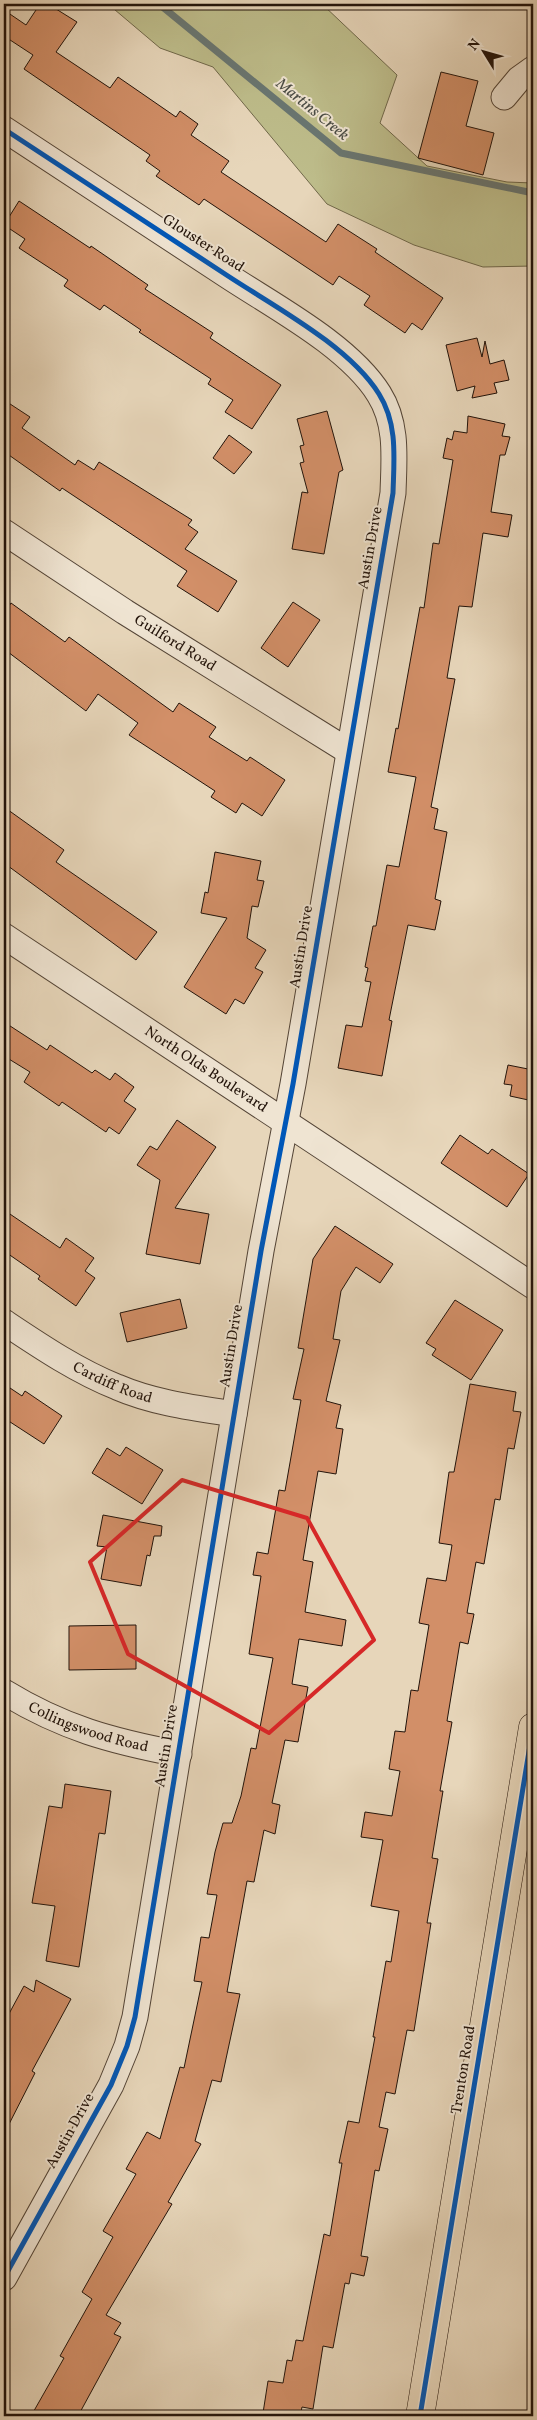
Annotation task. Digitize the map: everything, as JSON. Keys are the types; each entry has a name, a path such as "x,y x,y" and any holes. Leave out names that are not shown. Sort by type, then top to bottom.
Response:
{"main road":[{"name":"Trenton Road","path":"420,2416 533,1727"}],"street":[{"path":"504,97 519,79 533,69"},
{"name":"Glouster Road","path":"4,129 292,318 346,357 364,373 379,394"},
{"name":"Austin Drive","path":"4,2278 111,2085 127,2046 135,2017 234,1414 393,493 395,447 393,432 379,394"},
{"name":"Guilford Road","path":"4,532 126,612 348,751"},
{"name":"North Olds Boulevard","path":"4,936 533,1286"},
{"name":"Cardiff Road","path":"4,1322 74,1365 117,1387 154,1400 234,1414"},
{"name":"Collingswood Road","path":"4,1692 72,1728 127,1744 178,1754"}],"highlighted area":[{"path":"182,1480 307,1518 374,1640 269,1733 128,1654 90,1562"}],"shaded area":[{"path":"108,4 322,4 397,75 380,123 427,166 507,182 533,183 533,266 483,267 414,245 327,204 213,67 160,48"}],"building":[{"path":"40,4 48,4 77,22 56,52 110,88 118,77 176,117 180,111 198,124 191,135 229,161 221,172 326,242 338,224 377,249 375,252 443,298 422,330 412,323 405,333 364,305 370,296 339,276 333,285 204,199 199,205 156,176 160,171 146,161 150,155 24,69 33,55 4,36 4,10 26,25"},
{"path":"441,72 478,81 466,126 494,133 483,175 418,158"},
{"path":"19,201 90,248 91,246 148,285 145,289 213,333 210,338 281,385 252,429 225,412 233,400 208,384 211,379 139,332 141,330 104,305 100,310 64,286 68,280 19,248 25,239 4,225"},
{"path":"477,338 482,357 485,341 490,364 504,360 509,380 494,383 497,393 472,398 475,386 457,391 446,345"},
{"path":"4,400 30,417 22,428 75,465 78,460 94,470 99,462 192,520 188,525 198,532 185,549 237,581 218,612 177,586 187,571 62,488 60,491 6,453 4,456"},
{"path":"327,411 343,470 339,472 324,554 292,549 302,492 308,493 300,463 304,462 300,446 304,445 297,419"},
{"path":"468,416 505,424 502,436 510,437 505,455 500,455 491,512 512,515 508,537 483,533 472,607 459,606 447,678 455,679 431,807 438,809 434,829 447,832 435,899 441,901 435,930 408,925 389,1020 392,1021 382,1076 338,1068 346,1025 362,1027 371,982 365,981 368,968 365,967 373,926 376,926 387,865 399,867 416,777 388,772 396,728 398,729 420,607 424,608 433,543 439,544 453,460 443,458 447,438 452,440 454,431 467,433"},
{"path":"229,435 252,452 234,474 213,458"},
{"path":"293,602 320,620 288,667 261,648"},
{"path":"11,603 65,642 69,637 173,712 179,703 216,727 209,737 247,761 250,757 285,780 262,816 242,803 236,813 211,797 215,791 129,735 138,723 98,694 86,711 4,649 4,614"},
{"path":"4,807 64,850 56,862 157,932 136,960 4,863"},
{"path":"215,852 261,861 257,880 264,881 258,907 252,906 247,938 266,950 255,968 263,972 244,1004 235,999 226,1014 184,987 227,918 201,913 205,892 208,893"},
{"path":"4,1022 47,1050 50,1045 92,1073 95,1070 110,1080 115,1073 134,1087 124,1101 136,1109 119,1134 109,1127 106,1132 62,1102 59,1106 24,1082 30,1072 4,1056"},
{"path":"508,1065 533,1070 533,1101 510,1096 512,1085 504,1084"},
{"path":"177,1120 216,1147 175,1208 209,1214 200,1264 146,1254 160,1180 137,1165 150,1146 157,1150"},
{"path":"460,1135 488,1154 492,1149 529,1174 507,1207 441,1163"},
{"path":"4,1210 60,1248 66,1238 94,1258 85,1271 95,1278 76,1306 38,1279 40,1276 4,1251"},
{"path":"335,1226 393,1264 380,1283 356,1267 341,1291 333,1339 340,1340 326,1401 341,1405 336,1428 343,1429 336,1474 318,1471 303,1560 313,1562 305,1612 346,1620 342,1646 299,1639 292,1684 308,1687 298,1742 285,1740 272,1803 280,1805 275,1834 264,1830 254,1882 247,1881 227,1992 240,1994 221,2082 212,2080 195,2141 201,2144 168,2202 172,2204 106,2315 121,2323 114,2334 121,2337 78,2416 31,2416 64,2358 60,2356 92,2299 82,2292 113,2237 103,2231 136,2174 126,2169 147,2132 160,2139 180,2067 184,2068 202,1982 194,1981 201,1937 209,1938 217,1895 207,1894 215,1852 223,1823 232,1823 241,1796 251,1748 256,1749 273,1658 249,1654 261,1576 253,1575 257,1552 268,1554 279,1490 285,1491 301,1400 293,1399 304,1349 298,1348 313,1259"},
{"path":"180,1299 187,1328 127,1342 120,1313"},
{"path":"455,1300 503,1330 471,1380 432,1355 436,1349 426,1343"},
{"path":"4,1384 22,1396 25,1391 62,1416 44,1444 4,1418"},
{"path":"470,1384 516,1392 513,1411 521,1412 514,1449 508,1448 500,1500 495,1499 484,1564 476,1562 467,1613 474,1614 468,1644 460,1642 447,1721 452,1722 440,1791 443,1791 432,1858 438,1859 427,1923 431,1923 414,2031 407,2030 395,2094 386,2092 379,2127 388,2129 379,2171 375,2170 361,2256 368,2257 364,2276 351,2273 349,2284 345,2283 333,2348 323,2346 313,2409 302,2407 300,2416 263,2413 268,2381 283,2383 287,2360 292,2361 296,2340 303,2341 324,2234 330,2236 342,2163 339,2163 348,2121 359,2123 375,2037 373,2037 386,1961 391,1962 399,1911 371,1906 383,1840 361,1837 365,1812 392,1816 400,1771 389,1769 395,1731 405,1732 411,1690 418,1691 429,1625 419,1623 427,1578 446,1581 452,1545 439,1543 449,1472 454,1472"},
{"path":"126,1447 163,1470 142,1504 92,1473 107,1448 120,1456"},
{"path":"103,1515 162,1526 161,1536 154,1536 150,1556 147,1555 141,1586 101,1579 107,1547 97,1546"},
{"path":"136,1625 136,1669 69,1670 69,1626"},
{"path":"65,1784 111,1791 105,1834 99,1833 79,1967 46,1961 55,1906 32,1903 49,1806 62,1808"},
{"path":"36,1980 71,1999 32,2071 35,2073 4,2134 4,2023 24,1986 34,1992"}],"waterway":[{"name":"Martins Creek","path":"159,4 341,153 533,193"}],"cycle path":[{"path":"4,129 289,314 330,344 366,376 379,394 389,417 394,442 393,493 293,1084 261,1251 135,2017 127,2046 111,2085 4,2278"},
{"path":"420,2416 533,1727"}]}
